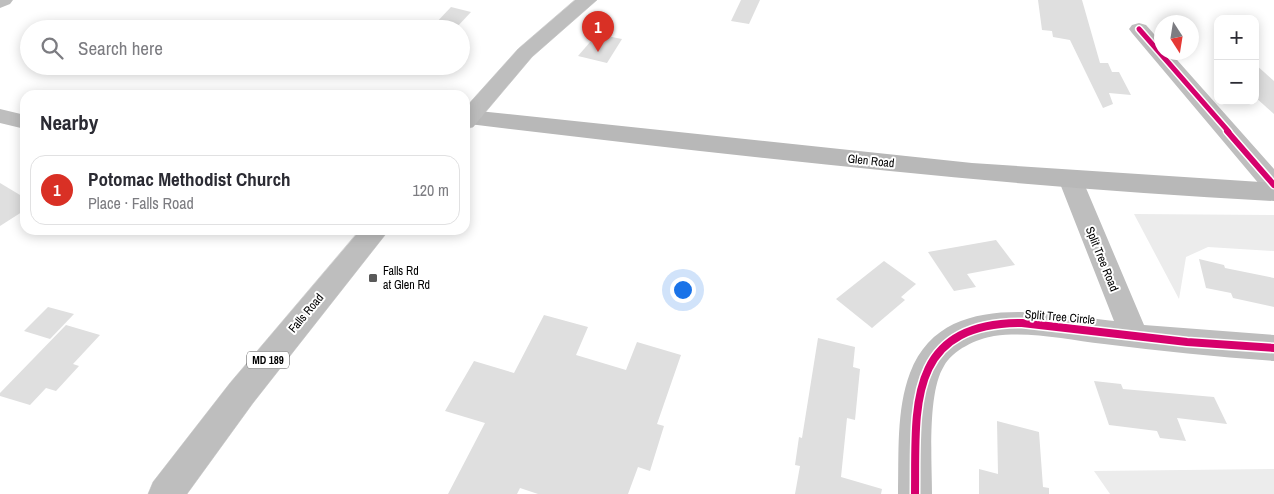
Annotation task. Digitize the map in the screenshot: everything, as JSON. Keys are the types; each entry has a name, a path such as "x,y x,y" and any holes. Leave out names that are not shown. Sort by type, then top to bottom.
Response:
{"main road":[{"path":"470,117 525,53 587,0"},
{"name":"Glen Road","path":"470,120 1070,181 1274,192"},
{"name":"Falls Road","path":"166,494 192,457 282,342 372,235"}],"street":[{"path":"0,2 4,0"},
{"path":"1139,29 1274,186"},
{"path":"0,116 20,121"},
{"name":"Split Tree Road","path":"1070,181 1134,336"},
{"name":"Split Tree Circle","path":"914,494 919,406 923,380 931,359 952,340 975,328 996,324 1034,324 1134,336 1274,348"}],"shaded area":[{"path":"1134,214 1274,215 1274,251 1208,247 1186,257 1179,299"},
{"path":"1274,469 1274,494 1110,494 1094,471"}],"building":[{"path":"741,0 760,0 749,24 731,21"},
{"path":"1038,0 1082,0 1100,63 1108,63 1112,72 1119,72 1131,95 1109,93 1113,104 1103,108 1070,40 1053,37 1052,31 1042,30"},
{"path":"451,7 471,12 464,20 439,20"},
{"path":"597,34 622,39 607,63 578,56"},
{"path":"1259,68 1274,81 1274,114 1259,101"},
{"path":"0,183 20,195 20,213 0,226"},
{"path":"996,240 1015,265 967,274 976,287 954,291 928,252"},
{"path":"1199,259 1224,265 1225,268 1274,278 1274,307 1233,298 1231,293 1206,288"},
{"path":"884,261 916,284 901,297 905,300 872,328 836,299"},
{"path":"48,307 74,314 50,339 24,331"},
{"path":"544,315 588,327 576,355 626,370 637,342 681,355 657,424 664,426 650,471 638,467 628,494 538,494 520,488 517,494 448,494 485,423 445,411 474,361 514,373"},
{"path":"66,325 100,335 73,364 79,366 56,391 46,388 30,405 0,396 0,393"},
{"path":"818,338 855,347 853,367 860,369 855,420 847,418 841,477 882,489 881,494 795,494 800,466 795,465 799,437 802,438"},
{"path":"1094,381 1121,384 1123,389 1214,397 1227,424 1177,418 1186,441 1160,438 1157,431 1109,425"},
{"path":"997,421 1039,432 1043,487 1049,488 1049,494 979,494 979,469 998,474"}],"cycle path":[{"path":"1139,29 1274,185"},
{"path":"915,494 918,406 925,373 931,360 943,347 960,336 978,328 995,324 1022,323 1187,342 1274,348"}],"place":[{"name":"Potomac Methodist Church","path":"598,52"},
{"name":"Falls Rd at Glen Rd","path":"373,278"}]}
